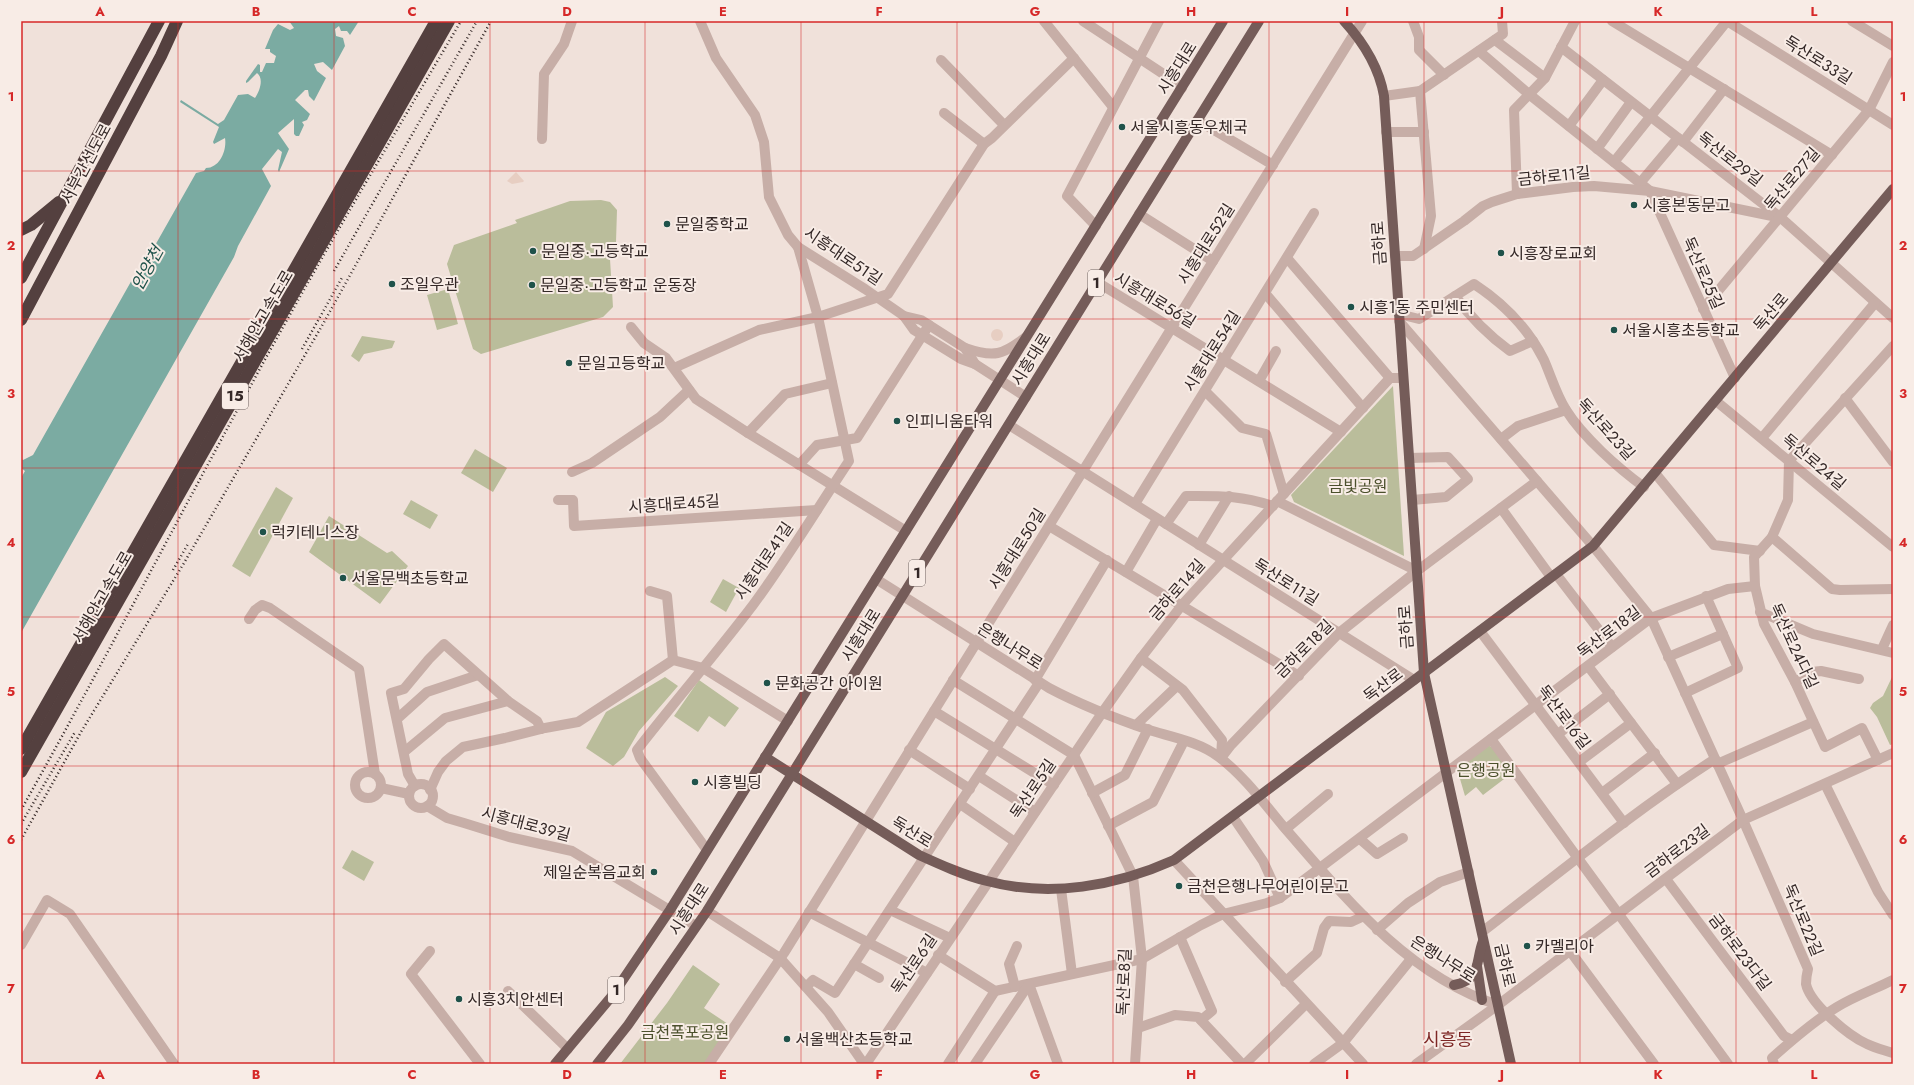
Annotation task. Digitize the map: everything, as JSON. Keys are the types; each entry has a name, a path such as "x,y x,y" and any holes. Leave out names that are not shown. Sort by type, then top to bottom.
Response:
{"highway":[{"path":"144,45 154,21"},
{"name":"서부간선도로","path":"21,278 144,45 159,21"},
{"name":"서부간선도로","path":"21,320 162,56 177,21"},
{"path":"162,56 184,21"},
{"name":"서해안고속도로","path":"21,749 436,21"},
{"name":"서해안고속도로","path":"21,772 449,21"},
{"path":"21,230 31,225 64,197"}],"main road":[{"name":"시흥대로","path":"555,1064 612,996 670,910 1223,21"},
{"name":"시흥대로","path":"596,1064 628,1026 706,911 1259,21"},
{"name":"금하로","path":"1344,21 1355,33 1374,62 1379,74 1384,96 1424,673 1511,1064"},
{"name":"독산로","path":"765,757 925,858 988,882 1030,888 1061,889 1102,885 1133,876 1174,860 1593,546 1893,189"},
{"path":"1454,985 1469,981 1477,966 1483,935"},
{"path":"1477,966 1482,1000"}],"street":[{"path":"542,139 544,74 564,44 572,21"},
{"name":"시흥대로51길","path":"700,21 716,58 755,115 764,142 769,197 788,235 798,247 904,316 914,330 960,359 975,364 1026,397"},
{"path":"1044,21 1113,107"},
{"path":"1083,21 1140,58 1182,88"},
{"path":"1096,226 1067,196 1159,21"},
{"path":"1355,33 1362,21"},
{"path":"1413,21 1418,37 1419,50 1444,75"},
{"path":"1384,96 1420,91 1503,34 1502,21"},
{"path":"1517,194 1514,110 1545,78 1575,21"},
{"path":"1612,21 1832,155"},
{"path":"1614,162 1727,21"},
{"name":"독산로33길","path":"1727,21 1893,125"},
{"path":"1852,21 1893,46"},
{"name":"시흥대로52길","path":"1083,472 1355,33"},
{"path":"1495,40 1545,78"},
{"name":"독산로29길","path":"1561,47 1780,217 1893,318"},
{"name":"독산로25길","path":"1479,51 1530,95 1650,191 1734,378"},
{"name":"시흥대로51길","path":"674,368 759,330 818,317 888,294 984,144 1074,58"},
{"path":"941,60 1004,125"},
{"name":"독산로27길","path":"1702,309 1869,110 1893,62"},
{"path":"1568,126 1603,80"},
{"name":"독산로29길","path":"1640,183 1724,89"},
{"path":"1420,91 1431,216 1424,249"},
{"path":"1597,149 1631,102"},
{"path":"944,113 984,144"},
{"path":"1197,120 1273,165"},
{"path":"1386,132 1424,132"},
{"name":"금하로11길","path":"1395,256 1413,256 1483,206 1517,194 1573,187 1594,186 1650,191 1780,217"},
{"name":"시흥대로54길","path":"1135,504 1314,213"},
{"path":"1139,214 1214,261"},
{"name":"시흥대로41길","path":"707,850 640,758 637,750 753,605 849,461 818,317 798,247"},
{"path":"1287,258 1390,378 1403,378"},
{"name":"시흥대로56길","path":"1097,282 1341,432"},
{"name":"독산로23길","path":"1399,318 1419,319 1474,284 1508,308 1533,342 1544,360 1566,410 1578,425 1610,459 1644,487"},
{"path":"1265,293 1363,408"},
{"path":"1455,296 1471,318 1496,342 1510,351 1533,342"},
{"path":"1762,438 1875,303"},
{"name":"시흥대로51길","path":"904,316 921,320 965,348 975,364"},
{"name":"독산로22길","path":"1399,318 1501,440 1593,546 1651,618 1743,820 1808,969 1806,984 1809,992 1816,1003 1827,1014 1856,1038 1867,1044 1893,1052"},
{"path":"799,466 817,445 857,438 929,325"},
{"path":"631,327 644,343 660,353 674,368 688,390 696,399 799,466 906,531"},
{"path":"965,348 980,353 1003,353 1028,336"},
{"path":"1789,461 1893,346"},
{"path":"1259,381 1276,352"},
{"name":"금하로14길","path":"1102,713 1141,658 1182,605 1390,378"},
{"path":"748,433 785,394 832,384"},
{"path":"572,472 592,463 660,417 688,390"},
{"path":"1205,391 1242,428 1266,434 1278,500"},
{"path":"1845,398 1893,462"},
{"name":"독산로24길","path":"1716,401 1893,547"},
{"path":"1501,440 1518,426 1566,410"},
{"path":"1009,425 1223,560"},
{"path":"1409,458 1448,457 1468,479 1446,497 1412,500"},
{"name":"독산로24다길","path":"1789,461 1788,500 1772,537 1754,557 1754,586 1760,612 1764,624 1795,682 1825,747 1862,728 1878,760"},
{"name":"시흥대로50길","path":"709,1064 780,958 1083,472"},
{"path":"1655,473 1714,545 1760,551"},
{"name":"금하로18길","path":"1221,758 1339,633 1417,571 1538,481"},
{"path":"1126,572 1162,521 1184,496 1229,496 1278,500 1417,571"},
{"path":"1199,545 1229,496"},
{"name":"시흥대로45길","path":"558,500 573,500 574,526 817,510"},
{"path":"1501,508 1612,648"},
{"path":"1049,526 1298,676"},
{"path":"1772,537 1832,589 1893,589"},
{"path":"806,987 813,980 835,993 996,750 1107,560"},
{"name":"독산로11길","path":"1223,560 1414,680"},
{"name":"은행나무로","path":"876,579 1037,681 1076,703 1205,748 1221,758 1259,797 1320,869 1377,930 1411,959 1482,1000 1498,1005"},
{"name":"독산로18길","path":"1536,705 1651,618 1706,596 1728,589 1754,586"},
{"path":"650,591 667,596 673,660"},
{"path":"1685,693 1738,668 1706,596"},
{"path":"249,619 258,607 262,605 270,608 359,669 375,774"},
{"path":"1760,612 1813,634 1864,647 1893,652"},
{"path":"1882,649 1893,625"},
{"name":"독산로16길","path":"1480,631 1624,823"},
{"path":"1668,657 1723,634"},
{"name":"시흥대로39길","path":"541,729 536,721 508,701 444,644 429,659 404,689 391,693 412,790 410,801 414,806 421,808 427,806 447,818 508,837 572,851 696,926"},
{"path":"1141,658 1182,690 1222,740 1221,758"},
{"path":"427,806 432,799 430,790 438,772 446,761 463,747 578,722 673,660 703,668 788,721"},
{"path":"1588,666 1677,784"},
{"path":"1795,682 1812,672 1821,670 1860,679"},
{"path":"397,719 427,692 478,675"},
{"path":"953,680 1074,756 1133,876"},
{"path":"1136,725 1177,686"},
{"path":"1558,734 1610,694"},
{"path":"404,752 445,718 508,701"},
{"path":"938,956 995,991 1142,959 1223,914 1267,903 1280,898 1536,705"},
{"path":"934,711 1054,785"},
{"name":"독산로5길","path":"988,882 1102,713"},
{"path":"1483,935 1577,858 1677,784 1716,762 1813,722"},
{"path":"1579,762 1631,723"},
{"path":"1092,793 1125,775 1148,729"},
{"path":"1491,739 1728,1064"},
{"path":"1108,826 1153,802 1184,741"},
{"path":"359,776 367,772 375,774 380,779 381,788 374,796 368,797 361,795 355,786 359,776 367,765 371,747"},
{"path":"909,750 970,789"},
{"path":"1602,793 1655,753"},
{"name":"금하로23길","path":"1416,1064 1498,1005 1743,820 1893,753"},
{"path":"979,776 1035,812"},
{"path":"381,788 412,790 422,784 430,790"},
{"path":"1825,784 1878,892 1893,915"},
{"path":"1286,829 1328,794"},
{"path":"960,804 1015,842"},
{"path":"1233,817 1263,860 1280,898"},
{"path":"1360,839 1377,854 1403,838"},
{"path":"1174,860 1285,982 1363,1064"},
{"path":"1377,930 1408,903 1440,882 1469,872"},
{"name":"독산로8길","path":"1133,876 1142,959 1135,1064"},
{"name":"금하로23다길","path":"1666,879 1784,1036 1792,1040"},
{"name":"독산로6길","path":"865,1064 988,882"},
{"path":"1061,889 1072,974"},
{"path":"21,945 47,900 70,914 174,1064"},
{"path":"890,910 950,938"},
{"path":"706,911 780,958 828,1012 865,1064"},
{"path":"809,912 927,973"},
{"path":"1285,982 1317,952 1324,928 1329,921 1351,922 1364,916"},
{"path":"1180,937 1212,1011 1201,1020"},
{"path":"1015,987 1009,964 1017,946"},
{"path":"430,951 411,974 480,1064"},
{"path":"1570,951 1654,1064"},
{"path":"1314,1064 1343,1042 1411,959"},
{"path":"854,964 878,978"},
{"path":"1774,1064 1772,1058 1792,1040 1827,1014 1893,980"},
{"path":"975,1064 1029,984"},
{"path":"1029,984 1058,1064"},
{"path":"508,991 568,1050"},
{"path":"948,1064 995,991"},
{"path":"1245,1064 1306,1004"},
{"path":"1138,1028 1175,1015 1198,1017 1242,1064"}],"green space":[{"name":"문일중·고등학교 운동장","path":"601,200 610,202 617,210 616,242 610,259 613,307 603,317 481,354 473,349 447,264 454,245 517,223 515,220 570,201"},
{"path":"448,289 458,324 437,330 427,295"},
{"path":"362,336 395,341 392,348 364,354 359,362 351,356"},
{"name":"금빛공원","path":"1393,386 1404,556 1294,502 1291,495"},
{"path":"475,449 507,468 493,492 461,473"},
{"name":"럭키테니스장","path":"276,487 293,498 250,577 232,566"},
{"path":"411,500 438,515 430,529 403,514"},
{"path":"329,516 387,553 392,551 408,566 380,604 309,552"},
{"path":"723,579 739,588 726,612 710,602"},
{"path":"1893,675 1893,744 1890,745 1877,717 1870,708 1873,703 1883,696"},
{"path":"665,677 678,686 639,731 624,757 613,766 586,748 606,712"},
{"path":"699,680 739,708 725,727 709,716 698,732 674,716"},
{"name":"은행공원","path":"1488,745 1493,748 1512,773 1483,795 1476,787 1465,796 1458,772 1460,765"},
{"path":"352,850 374,862 364,881 342,868"},
{"name":"금천폭포공원","path":"693,965 720,984 704,1008 731,1026 705,1064 620,1064 667,1003"}],"shaded area":[{"path":"516,172 524,181 523,182 512,184 507,181"},
{"path":"995,329 999,329 1003,335 999,341 995,341 991,337 991,333"}],"water":[{"name":"안양천","path":"289,21 359,21 350,35 347,31 341,31 339,26 335,29 336,36 343,38 345,46 332,70 323,62 314,64 317,71 326,78 314,101 309,96 308,90 305,90 295,100 310,114 307,120 302,122 304,125 299,136 294,134 294,119 278,133 289,149 279,172 278,170 282,152 278,149 262,169 271,186 238,246 234,257 21,633 21,478 25,471 21,468 21,459 23,460 33,455 133,278 136,279 196,173 204,171 206,168 215,165 222,158 225,148 225,138 214,144 213,142 219,127 180,102 181,100 218,124 224,120 238,95 248,94 255,98 261,81 259,75 257,73 246,83 246,81 258,64 260,65 260,72 262,72 266,63 274,63 276,56 270,52 270,49 265,49 273,30 278,24 290,30 294,28"}],"railway":[{"path":"21,810 275,341 461,21"},
{"path":"334,271 477,21"},
{"path":"21,840 81,732 184,563 323,324 491,21"},
{"path":"302,349 343,276"},
{"path":"173,570 188,544"},
{"path":"21,824 75,732"}],"place":[{"name":"서울시흥동우체국","path":"1122,127"},
{"name":"시흥본동문고","path":"1634,205"},
{"name":"문일중학교","path":"667,224"},
{"name":"문일중·고등학교","path":"533,251"},
{"name":"시흥장로교회","path":"1501,253"},
{"name":"조일우관","path":"392,284"},
{"name":"문일중·고등학교 운동장","path":"532,285"},
{"name":"시흥1동 주민센터","path":"1351,307"},
{"name":"서울시흥초등학교","path":"1614,330"},
{"name":"문일고등학교","path":"569,363"},
{"name":"인피니움타워","path":"897,421"},
{"name":"럭키테니스장","path":"263,532"},
{"name":"서울문백초등학교","path":"343,578"},
{"name":"문화공간 아이원","path":"767,683"},
{"name":"시흥빌딩","path":"695,782"},
{"name":"제일순복음교회","path":"654,872"},
{"name":"금천은행나무어린이문고","path":"1179,886"},
{"name":"카멜리아","path":"1527,946"},
{"name":"시흥3치안센터","path":"459,999"},
{"name":"서울백산초등학교","path":"787,1039"}],"district":[{"name":"시흥동","path":"1448,1040"}]}
